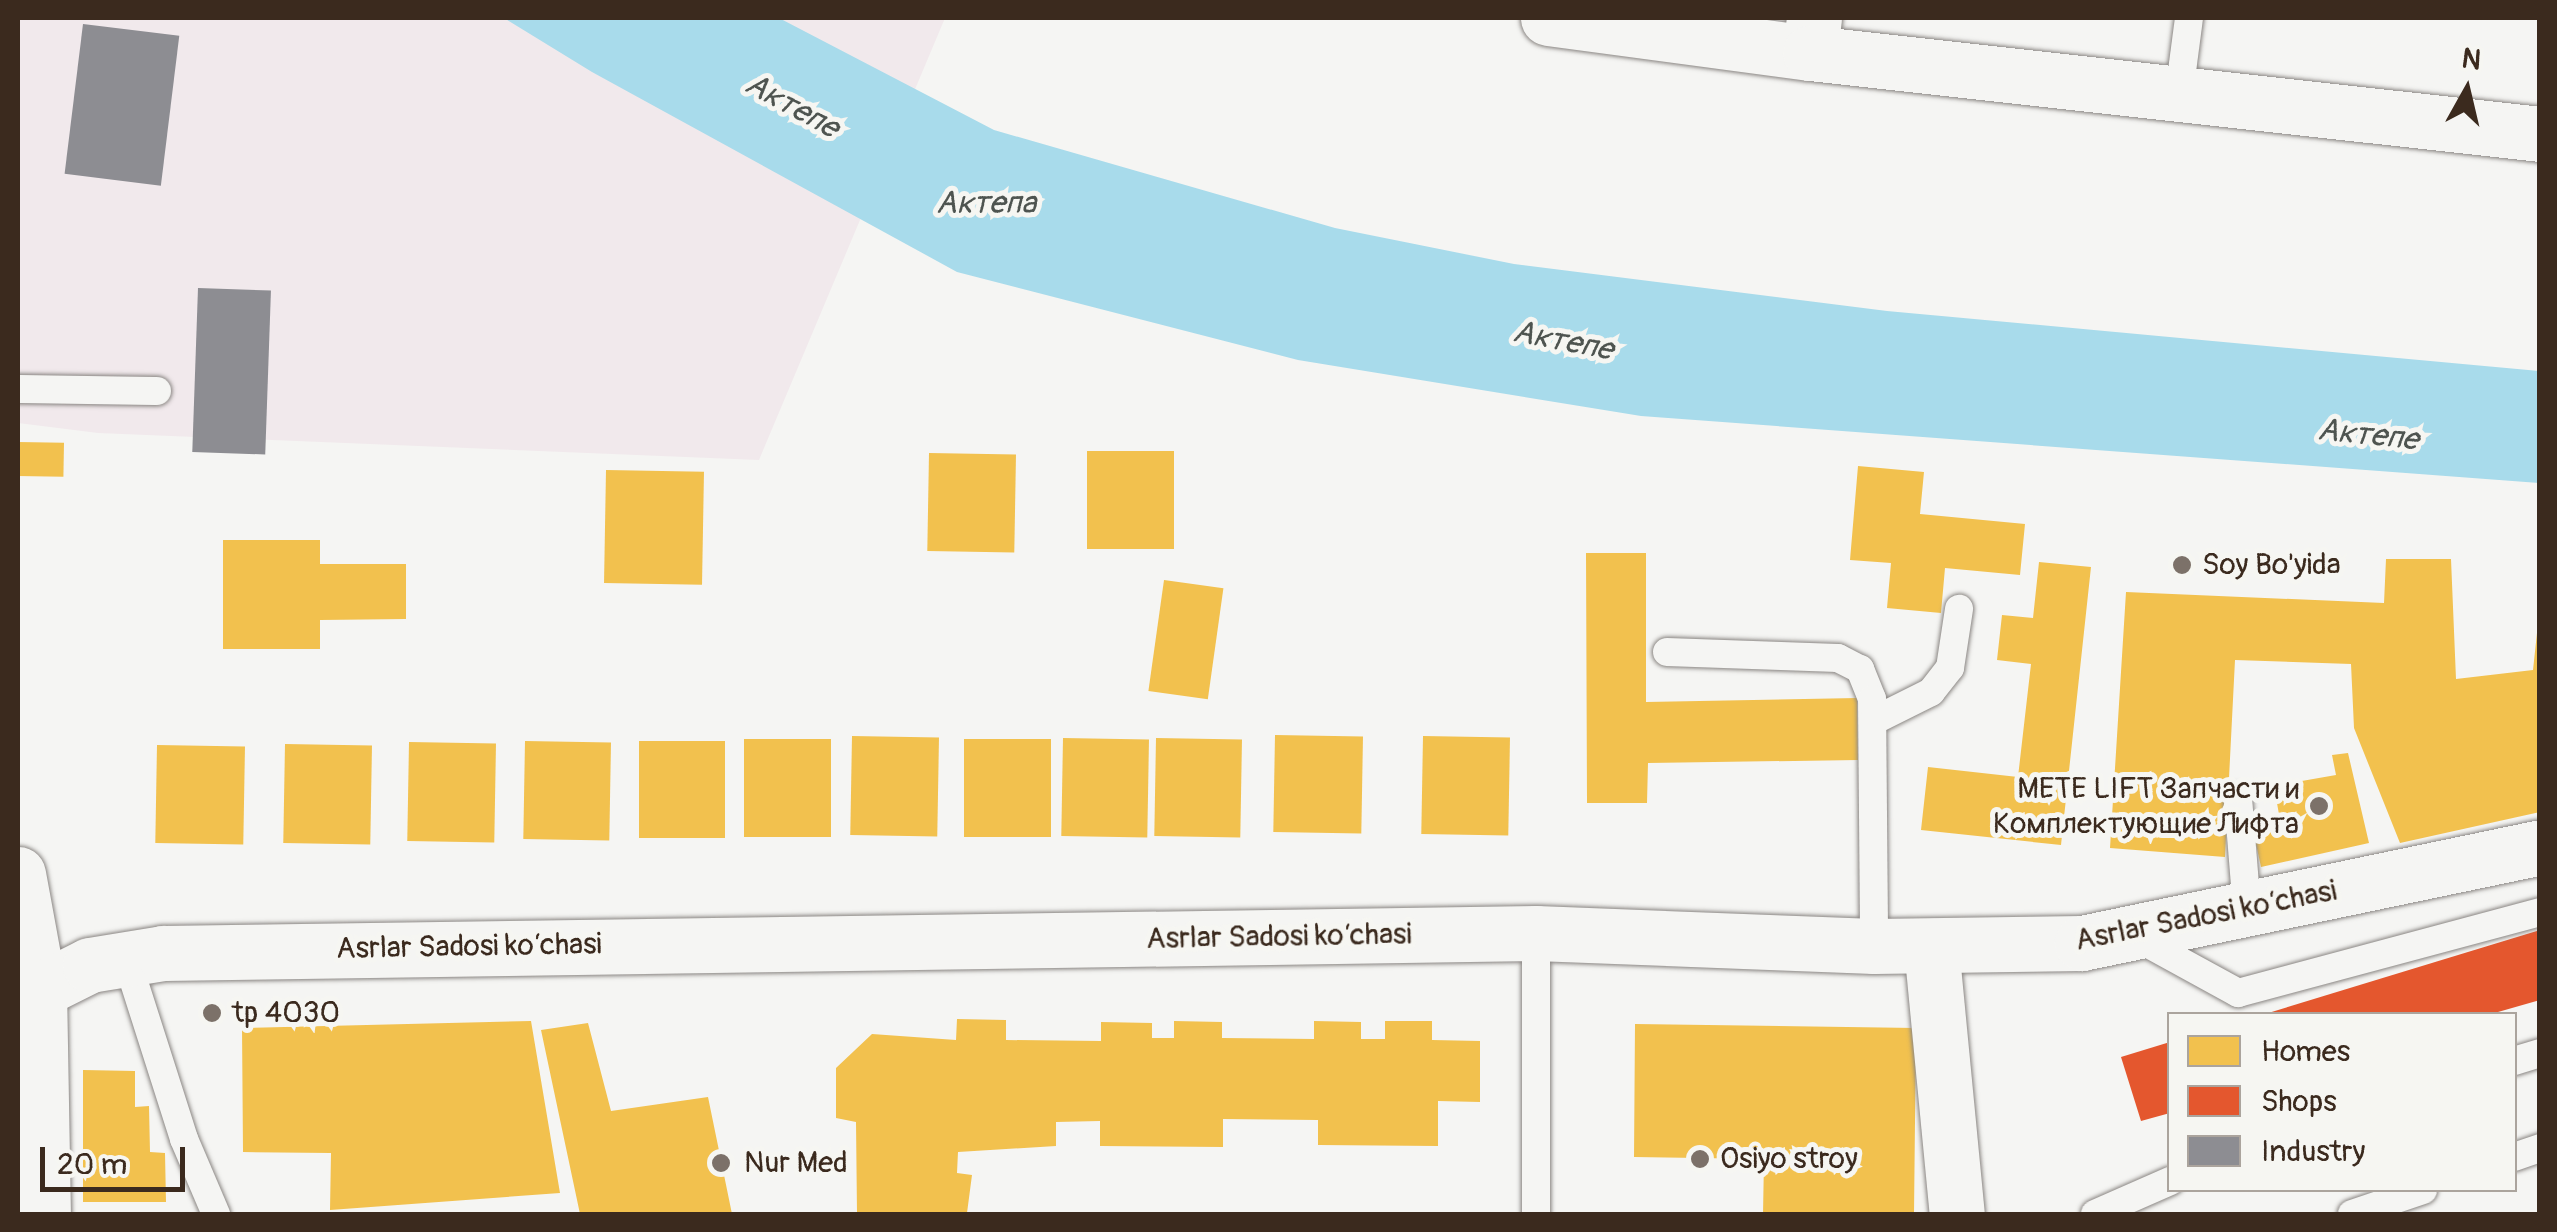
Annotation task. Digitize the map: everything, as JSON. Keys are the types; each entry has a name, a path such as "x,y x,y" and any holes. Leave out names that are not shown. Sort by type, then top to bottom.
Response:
{"street":[{"path":"1548,18 1812,35 2179,94 2540,134"},
{"name":"Asrlar Sadosi ko‘chasi","path":"28,994 126,957 1536,933 1874,946 2082,944 2540,847"},
{"path":"18,874 44,1214"},
{"path":"1931,946 1957,1214"}],"lane":[{"path":"2179,94 2189,18"},
{"path":"18,389 158,391"},
{"path":"1873,721 1931,692 1950,668 1959,609"},
{"path":"1667,652 1838,658 1860,669 1873,721 1874,946"},
{"path":"2238,798 2248,910"},
{"path":"2132,935 2238,993 2540,912"},
{"path":"1536,933 1536,1214"},
{"path":"126,957 184,1140 216,1214"},
{"path":"2095,1214 2167,1182"},
{"path":"2352,1214 2417,1192"}],"shaded area":[{"path":"18,18 945,18 759,460 98,433 18,423"}],"water":[{"name":"Актепа","path":"504,18 779,18 994,130 1335,228 1514,264 1887,311 2539,371 2539,483 1641,416 1298,360 957,272 592,72"}],"building: Homes":[{"path":"18,442 64,443 63,477 18,476"},
{"path":"1087,451 1174,451 1174,549 1087,549"},
{"path":"929,453 1016,455 1014,553 927,551"},
{"path":"1858,466 1924,472 1920,514 2025,524 2020,575 1945,568 1941,613 1887,608 1891,563 1850,560"},
{"path":"606,470 704,472 702,585 604,583"},
{"path":"223,540 320,540 320,564 406,564 406,619 320,620 320,649 223,649"},
{"path":"1586,553 1646,553 1646,702 1857,698 1858,760 1648,763 1647,803 1587,803"},
{"path":"2386,559 2451,559 2456,679 2533,670 2540,605 2540,812 2400,843 2354,728 2351,664 2235,660 2225,857 2110,848 2126,592 2384,603"},
{"path":"2039,562 2091,567 2061,845 1921,830 1928,767 2018,777 2031,664 1997,660 2002,615 2033,618"},
{"path":"1164,580 1223,588 1208,699 1148,691"},
{"path":"1275,735 1363,737 1361,834 1273,832"},
{"path":"852,736 939,738 937,837 850,835"},
{"path":"1423,736 1510,738 1508,836 1421,834"},
{"path":"1063,738 1149,740 1147,837 1061,836"},
{"path":"1156,738 1242,740 1240,837 1154,836"},
{"path":"744,739 831,739 831,837 744,837"},
{"path":"964,739 1051,739 1051,837 964,837"},
{"path":"525,741 611,743 609,840 523,839"},
{"path":"639,741 725,741 725,838 639,838"},
{"path":"409,742 496,744 494,843 407,841"},
{"path":"285,744 372,746 370,845 283,843"},
{"path":"157,745 245,747 243,845 155,843"},
{"name":"METE LIFT Запчасти и Комплектующие Лифта","path":"2348,753 2369,843 2261,867 2253,830 2281,826 2274,786 2336,775 2332,755"},
{"path":"957,1019 1006,1020 1006,1040 1101,1041 1101,1022 1152,1023 1152,1038 1174,1038 1174,1021 1222,1022 1222,1038 1314,1039 1314,1021 1361,1022 1361,1039 1385,1039 1385,1021 1432,1021 1432,1040 1480,1041 1480,1102 1438,1101 1438,1146 1318,1145 1318,1120 1223,1119 1223,1147 1100,1146 1100,1121 1056,1122 1056,1146 958,1152 957,1173 972,1175 967,1213 857,1214 856,1122 836,1118 836,1068 872,1034 956,1040"},
{"path":"531,1021 560,1193 330,1210 331,1153 243,1152 242,1028"},
{"path":"588,1023 611,1111 708,1097 732,1214 580,1214 541,1030"},
{"path":"1635,1024 1916,1028 1914,1214 1763,1214 1764,1159 1634,1157"},
{"path":"83,1070 135,1071 135,1107 149,1106 150,1152 165,1153 166,1202 83,1202"}],"building: Shops":[{"path":"2540,930 2540,1000 2498,1012 2272,1012"},
{"path":"2167,1043 2167,1114 2141,1121 2121,1057"}],"building: Industry":[{"path":"83,24 179,36 161,186 65,174"},
{"path":"198,288 271,291 265,454 192,452"}],"place":[{"name":"Soy Bo'yida","path":"2182,565"},
{"name":"METE LIFT Запчасти и Комплектующие Лифта","path":"2319,806"},
{"name":"tp 4030","path":"212,1013"},
{"name":"Osiyo stroy","path":"1700,1159"},
{"name":"Nur Med","path":"721,1163"}],"water label":[{"name":"Актепе","path":"792,106"},
{"name":"Актепе","path":"1563,341"},
{"name":"Актепе","path":"2368,435"}]}
